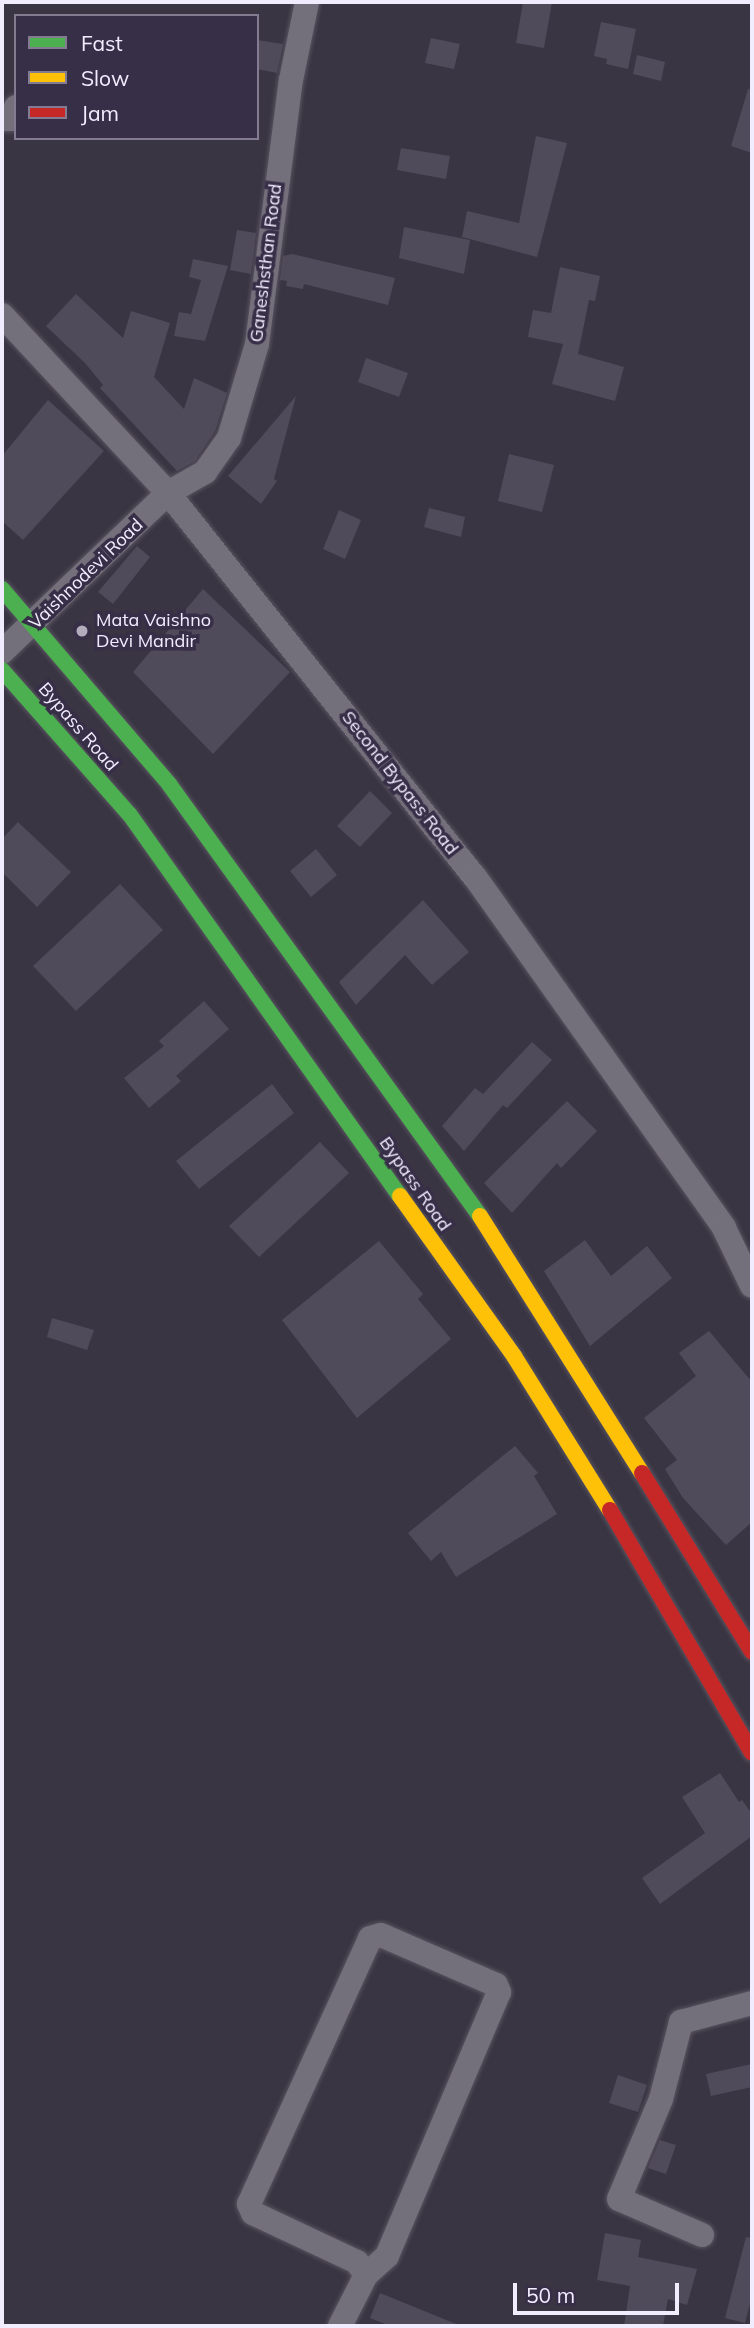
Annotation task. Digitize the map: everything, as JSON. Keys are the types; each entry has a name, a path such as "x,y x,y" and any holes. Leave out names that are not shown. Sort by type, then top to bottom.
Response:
{"main road":[{"name":"Bypass Road","path":"2,589 164,788 510,1259 752,1652"},
{"name":"Bypass Road","path":"2,670 135,811 479,1285 514,1356 651,1577 752,1753"},
{"path":"479,1285 510,1259"}],"street":[{"name":"Ganeshsthan Road","path":"168,494 205,472 229,438 257,344 285,119 307,2"},
{"name":"Second Bypass Road","path":"2,315 168,494 475,877 724,1227 752,1286"},
{"name":"Vaishnodevi Road","path":"2,652 34,625 168,494"},
{"path":"340,2326 366,2275 387,2256 499,1992 496,1985 381,1935 370,1938 250,2204 253,2213 357,2262 366,2275"},
{"path":"702,2235 619,2199 662,2099 681,2022 752,2003"}],"building":[{"path":"523,2 552,2 544,48 516,43"},
{"path":"601,22 636,29 628,69 606,64 607,59 594,56"},
{"path":"431,38 460,44 454,69 425,63"},
{"path":"259,40 283,44 277,73 259,69"},
{"path":"637,55 665,62 661,81 633,74"},
{"path":"748,89 752,90 752,153 731,146"},
{"path":"536,136 567,143 537,257 462,237 467,211 519,223"},
{"path":"401,148 450,156 446,179 397,170"},
{"path":"404,227 470,240 464,274 399,258"},
{"path":"237,230 256,233 251,274 230,270"},
{"path":"292,254 395,278 388,305 304,284 303,289 286,286 287,281 280,280 283,256"},
{"path":"193,259 228,266 205,341 174,336 179,312 191,314 201,280 189,277"},
{"path":"560,267 600,276 595,301 589,300 578,354 624,367 615,401 552,384 563,344 528,337 533,310 551,313"},
{"path":"76,294 123,338 131,311 170,323 154,377 184,409 194,378 227,393 215,431 195,461 177,471 100,388 103,385 85,363 46,326"},
{"path":"366,358 408,373 399,397 358,382"},
{"path":"296,396 274,479 277,481 261,504 228,476"},
{"path":"48,400 104,451 23,540 2,521 2,456"},
{"path":"509,454 554,465 542,512 498,501"},
{"path":"429,508 465,517 461,537 424,527"},
{"path":"339,510 361,520 345,559 323,549"},
{"path":"137,546 150,557 113,604 98,592"},
{"path":"203,589 290,672 213,754 133,672"},
{"path":"370,791 392,813 360,847 337,826"},
{"path":"18,822 71,872 37,907 2,872 2,839"},
{"path":"316,849 337,875 311,897 290,871"},
{"path":"120,884 163,930 76,1011 33,966"},
{"path":"423,900 469,952 432,985 405,955 356,1005 339,982"},
{"path":"204,1001 229,1029 176,1076 181,1081 149,1108 124,1078 164,1046 159,1041"},
{"path":"532,1042 552,1060 507,1108 503,1105 464,1151 442,1126 475,1088 483,1094"},
{"path":"272,1084 294,1113 199,1189 176,1161"},
{"path":"567,1101 597,1131 561,1168 557,1163 512,1213 484,1183"},
{"path":"320,1142 349,1173 259,1257 229,1226"},
{"path":"585,1240 611,1276 647,1246 672,1278 590,1346 544,1271"},
{"path":"379,1241 423,1294 418,1299 451,1339 357,1418 282,1320"},
{"path":"52,1318 94,1330 87,1350 47,1337"},
{"path":"709,1331 752,1382 752,1522 726,1545 683,1498 665,1469 677,1460 644,1418 696,1376 679,1353"},
{"path":"515,1446 538,1473 534,1476 557,1514 456,1577 441,1552 431,1561 408,1533"},
{"path":"720,1773 739,1802 742,1800 752,1814 752,1836 660,1904 642,1878 705,1833 682,1797"},
{"path":"752,2064 752,2087 711,2096 706,2074"},
{"path":"618,2075 647,2085 638,2112 609,2103"},
{"path":"660,2140 676,2145 666,2174 648,2168"},
{"path":"605,2233 641,2240 638,2257 697,2269 687,2305 668,2299 663,2326 624,2326 630,2286 597,2280"},
{"path":"746,2237 752,2238 752,2296 745,2323 725,2318"},
{"path":"380,2293 461,2326 390,2326 370,2318"}],"traffic: fast":[{"path":"2,589 169,784 480,1216"},
{"path":"2,670 130,815 400,1196"}],"traffic: slow":[{"path":"400,1196 514,1356 610,1510"},
{"path":"480,1216 642,1473"}],"traffic: jam":[{"path":"642,1473 752,1652"},
{"path":"610,1510 752,1753"}],"place":[{"name":"Mata Vaishno Devi Mandir","path":"82,631"}]}
